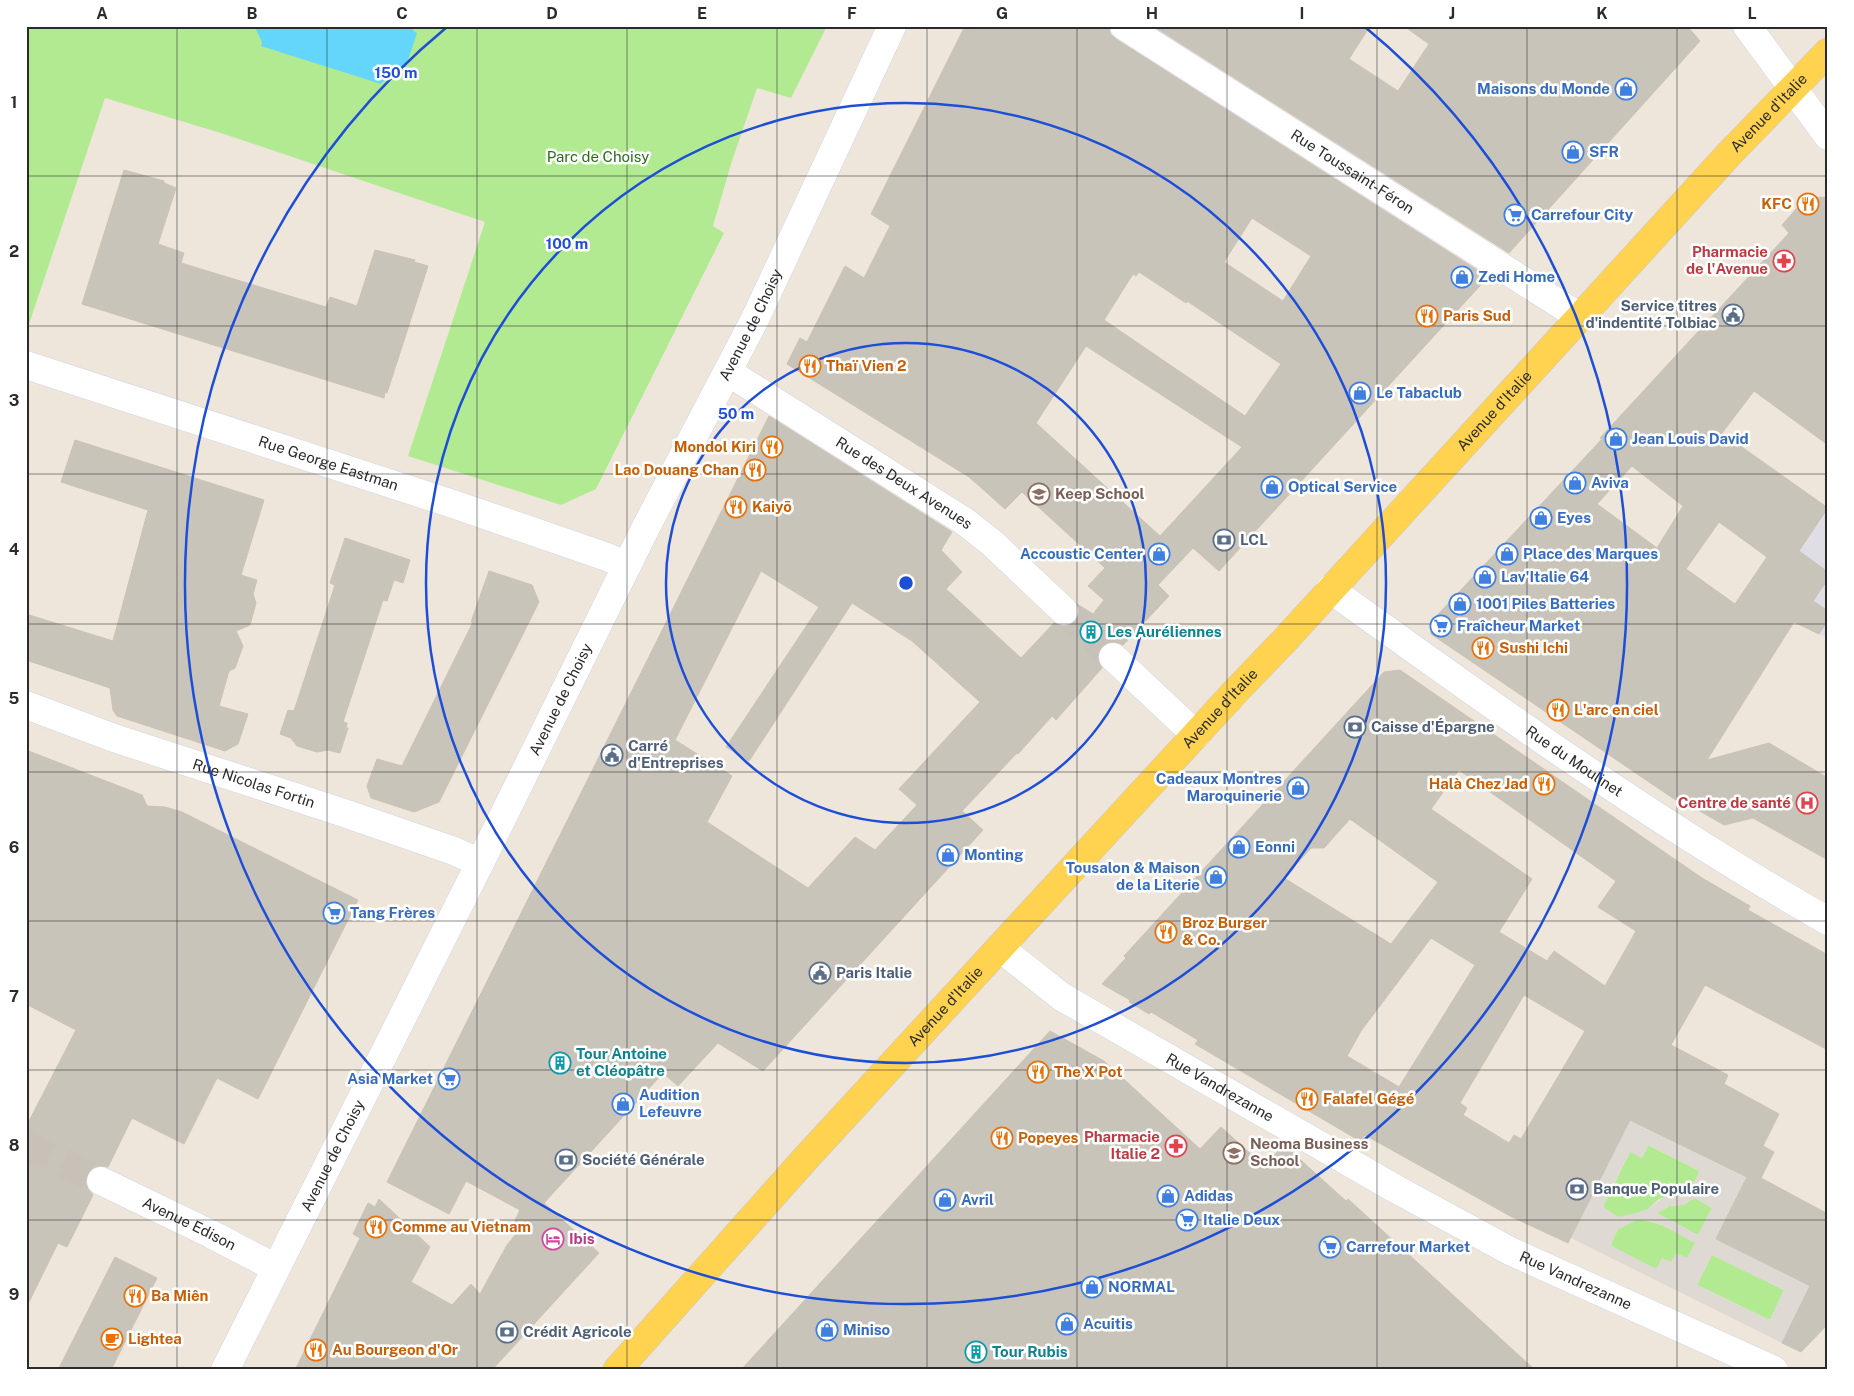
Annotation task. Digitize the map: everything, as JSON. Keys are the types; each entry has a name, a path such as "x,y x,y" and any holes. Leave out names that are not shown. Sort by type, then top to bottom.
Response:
{"main road":[{"name":"Avenue d'Italie","path":"617,1370 800,1166 1285,640 1730,153 1828,52"}],"street":[{"name":"Avenue de Choisy","path":"225,1370 627,566 756,319 892,26"},
{"name":"Rue Toussaint-Féron","path":"1124,26 1580,317"},
{"path":"1747,26 1828,136"},
{"name":"Rue George Eastman","path":"26,365 453,504 607,557 627,566"},
{"name":"Rue des Deux Avenues","path":"728,372 964,521 992,543 1064,612"},
{"name":"Rue du Moulinet","path":"1330,589 1598,779 1750,877 1828,921"},
{"path":"1113,657 1196,735"},
{"name":"Rue Nicolas Fortin","path":"26,705 114,738 454,851 480,863"},
{"name":"Rue Vandrezanne","path":"1000,948 1062,997 1394,1188 1510,1251 1774,1370"},
{"name":"Avenue Edison","path":"101,1181 276,1268"}],"shaded area":[{"path":"1828,510 1828,638 1794,623 1765,601"},
{"path":"1631,1119 1747,1177 1716,1239 1810,1287 1782,1343 1571,1238","holes":["1649,1145 1700,1171 1689,1191 1664,1197 1648,1209 1618,1217 1603,1207 1630,1152 1642,1158","1695,1198 1712,1208 1698,1235 1657,1213 1668,1206 1683,1205","1637,1220 1648,1220 1660,1224 1695,1243 1687,1258 1676,1253 1671,1262 1662,1258 1656,1269 1610,1245 1618,1229","1712,1255 1784,1290 1770,1320 1697,1285"]}],"green space":[{"name":"Parc de Choisy","path":"26,26 827,26 791,98 757,88 731,164 713,226 724,233 596,489 561,505 408,456 485,222 224,134 105,98 26,333"},
{"path":"1648,1145 1700,1171 1689,1191 1659,1199 1648,1209 1628,1216 1618,1217 1603,1207 1630,1152"},
{"path":"1695,1198 1712,1208 1698,1235 1657,1213 1669,1206 1683,1205"},
{"path":"1637,1220 1653,1222 1675,1231 1695,1243 1687,1259 1671,1262 1656,1269 1610,1246 1618,1229"},
{"path":"1712,1255 1784,1290 1770,1320 1697,1285"}],"water":[{"path":"254,26 411,26 417,33 404,72 401,71 381,84 261,46 262,42"}],"building":[{"path":"965,26 1109,26 1110,34 1116,39 1488,277 1219,571 1193,548 1158,585 1169,596 1123,645 1117,642 1109,642 1101,647 1098,661 1102,668 1056,720 1052,716 962,811 983,830 763,1071 718,1043 678,1086 663,1073 544,1203 599,1253 492,1370 295,1370 360,1238 353,1234 368,1203 375,1207 379,1199 430,1247 411,1282 452,1305 471,1284 480,1294 507,1245 520,1229 513,1225 520,1210 466,1181 449,1214 387,1182 769,416 952,532 941,550 962,572 946,589 1021,658 1054,623 1068,626 1075,622 1079,614 1077,604 1093,614 1104,600 1088,586 1105,568 1022,492 1005,509 969,477 787,364 800,338 807,342 845,266 864,278 890,226 871,214","holes":["1252,218 1311,256 1283,301 1224,262","1139,272 1186,303 1187,301 1281,364 1245,416 1104,320 1133,274 1136,276","1086,346 1242,447 1160,536 1036,423","761,571 819,607 726,747 749,761 852,603 912,641 980,702 899,789 917,805 875,850 855,837 808,888 707,822 732,776 675,740"]},
{"path":"1153,26 1370,26 1349,59 1398,91 1429,44 1404,26 1687,26 1700,41 1509,253"},
{"path":"124,170 164,181 164,183 176,188 158,244 184,253 181,263 326,307 330,297 357,306 375,250 415,260 414,262 428,266 384,398 82,304"},
{"path":"1828,197 1828,445 1754,391 1722,433 1828,508 1799,551 1828,572 1828,579 1813,601 1828,611 1828,620 1819,634 1794,622 1707,760 1769,743 1828,778 1828,860 1753,818 1724,825 1681,800 1680,803 1431,634 1431,622 1602,439 1600,438 1789,233 1782,225 1806,198","holes":["1632,466 1683,506 1657,548 1597,504","1719,522 1767,557 1735,604 1686,569"]},
{"path":"75,440 264,500 241,575 257,580 253,594 256,603 250,625 236,631 243,646 235,668 229,671 219,706 248,714 238,744 225,751 117,716 113,710 110,688 26,660 26,614 113,641 148,510 61,482"},
{"path":"345,538 410,560 403,583 394,580 387,601 383,600 343,722 347,723 346,728 348,728 340,753 328,750 317,752 297,746 291,738 280,734 288,710 294,711 335,585 330,583"},
{"path":"489,571 532,585 539,602 439,802 414,812 371,798 367,786 377,759 402,766 473,622 471,622"},
{"path":"1400,670 1702,878 1750,906 1748,910 1828,955 1828,1050 1705,985 1671,1045 1728,1075 1724,1084 1779,1114 1763,1146 1774,1152 1761,1178 1828,1214 1828,1324 1801,1352 1782,1343 1810,1286 1716,1239 1747,1177 1630,1120 1568,1243 1512,1217 1365,1135 1360,1141 1195,1044 1198,1040 1151,1012 1149,1014 1129,1002 1130,1000 1102,984 1126,958 1124,956 1384,672","holes":["1459,770 1616,881 1598,907 1636,931 1605,986 1554,951 1547,961 1499,932 1532,879 1431,809","1350,819 1438,882 1391,944 1284,878 1311,848 1324,848","1431,938 1475,965 1399,1087 1347,1056 1361,1031","1524,995 1585,1031 1521,1139 1514,1135 1509,1143 1463,1115 1467,1108 1460,1103"]},
{"path":"26,750 142,795 147,806 165,807 182,812 358,900 258,1099 217,1078 184,1144 132,1118 108,1167 99,1166 93,1168 87,1174 86,1183 93,1195 67,1247 58,1243 26,1308 26,1127 76,1030 26,1004"},
{"name":"Italie Deux","path":"1050,1031 1104,1061 1200,1149 1221,1127 1264,1166 1284,1145 1346,1201 1348,1199 1535,1370 741,1370"},
{"path":"115,1257 157,1278 111,1370 58,1370"}],"tunnel":[{"path":"1064,611 1113,657"},
{"path":"26,1144 101,1181"}],"place":[{"name":"Maisons du Monde","path":"1626,89"},
{"name":"SFR","path":"1573,152"},
{"name":"KFC","path":"1808,204"},
{"name":"Carrefour City","path":"1515,215"},
{"name":"Pharmacie de l'Avenue","path":"1784,261"},
{"name":"Zedi Home","path":"1462,277"},
{"name":"Service titres d'indentité Tolbiac","path":"1733,315"},
{"name":"Paris Sud","path":"1427,316"},
{"name":"Thaï Vien 2","path":"810,366"},
{"name":"Le Tabaclub","path":"1360,393"},
{"name":"Jean Louis David","path":"1616,439"},
{"name":"Mondol Kiri","path":"772,447"},
{"name":"Lao Douang Chan","path":"755,470"},
{"name":"Aviva","path":"1575,483"},
{"name":"Optical Service","path":"1272,487"},
{"name":"Keep School","path":"1039,494"},
{"name":"Kaiyō","path":"736,507"},
{"name":"Eyes","path":"1541,518"},
{"name":"LCL","path":"1224,540"},
{"name":"Accoustic Center","path":"1159,554"},
{"name":"Place des Marques","path":"1507,554"},
{"name":"Lav'Italie 64","path":"1485,577"},
{"name":"1001 Piles Batteries","path":"1460,604"},
{"name":"Fraîcheur Market","path":"1441,626"},
{"name":"Les Auréliennes","path":"1091,632"},
{"name":"Sushi Ichi","path":"1483,648"},
{"name":"L'arc en ciel","path":"1558,710"},
{"name":"Caisse d'Épargne","path":"1355,727"},
{"name":"Carré d'Entreprises","path":"612,755"},
{"name":"Halà Chez Jad","path":"1544,784"},
{"name":"Cadeaux Montres Maroquinerie","path":"1298,788"},
{"name":"Centre de santé","path":"1807,803"},
{"name":"Eonni","path":"1239,847"},
{"name":"Monting","path":"948,855"},
{"name":"Tousalon & Maison de la Literie","path":"1216,877"},
{"name":"Tang Frères","path":"334,913"},
{"name":"Broz Burger & Co.","path":"1166,932"},
{"name":"Paris Italie","path":"820,973"},
{"name":"Tour Antoine et Cléopâtre","path":"560,1063"},
{"name":"The X Pot","path":"1038,1072"},
{"name":"Asia Market","path":"449,1079"},
{"name":"Falafel Gégé","path":"1307,1099"},
{"name":"Audition Lefeuvre","path":"623,1104"},
{"name":"Popeyes","path":"1002,1138"},
{"name":"Pharmacie Italie 2","path":"1176,1146"},
{"name":"Neoma Business School","path":"1234,1153"},
{"name":"Société Générale","path":"566,1160"},
{"name":"Banque Populaire","path":"1577,1189"},
{"name":"Adidas","path":"1168,1196"},
{"name":"Avril","path":"945,1200"},
{"name":"Italie Deux","path":"1187,1220"},
{"name":"Comme au Vietnam","path":"376,1227"},
{"name":"Ibis","path":"553,1239"},
{"name":"Carrefour Market","path":"1330,1247"},
{"name":"NORMAL","path":"1092,1287"},
{"name":"Ba Miên","path":"135,1296"},
{"name":"Acuitis","path":"1067,1324"},
{"name":"Miniso","path":"827,1330"},
{"name":"Crédit Agricole","path":"507,1332"},
{"name":"Lightea","path":"112,1339"},
{"name":"Au Bourgeon d'Or","path":"316,1350"},
{"name":"Tour Rubis","path":"976,1352"}]}
